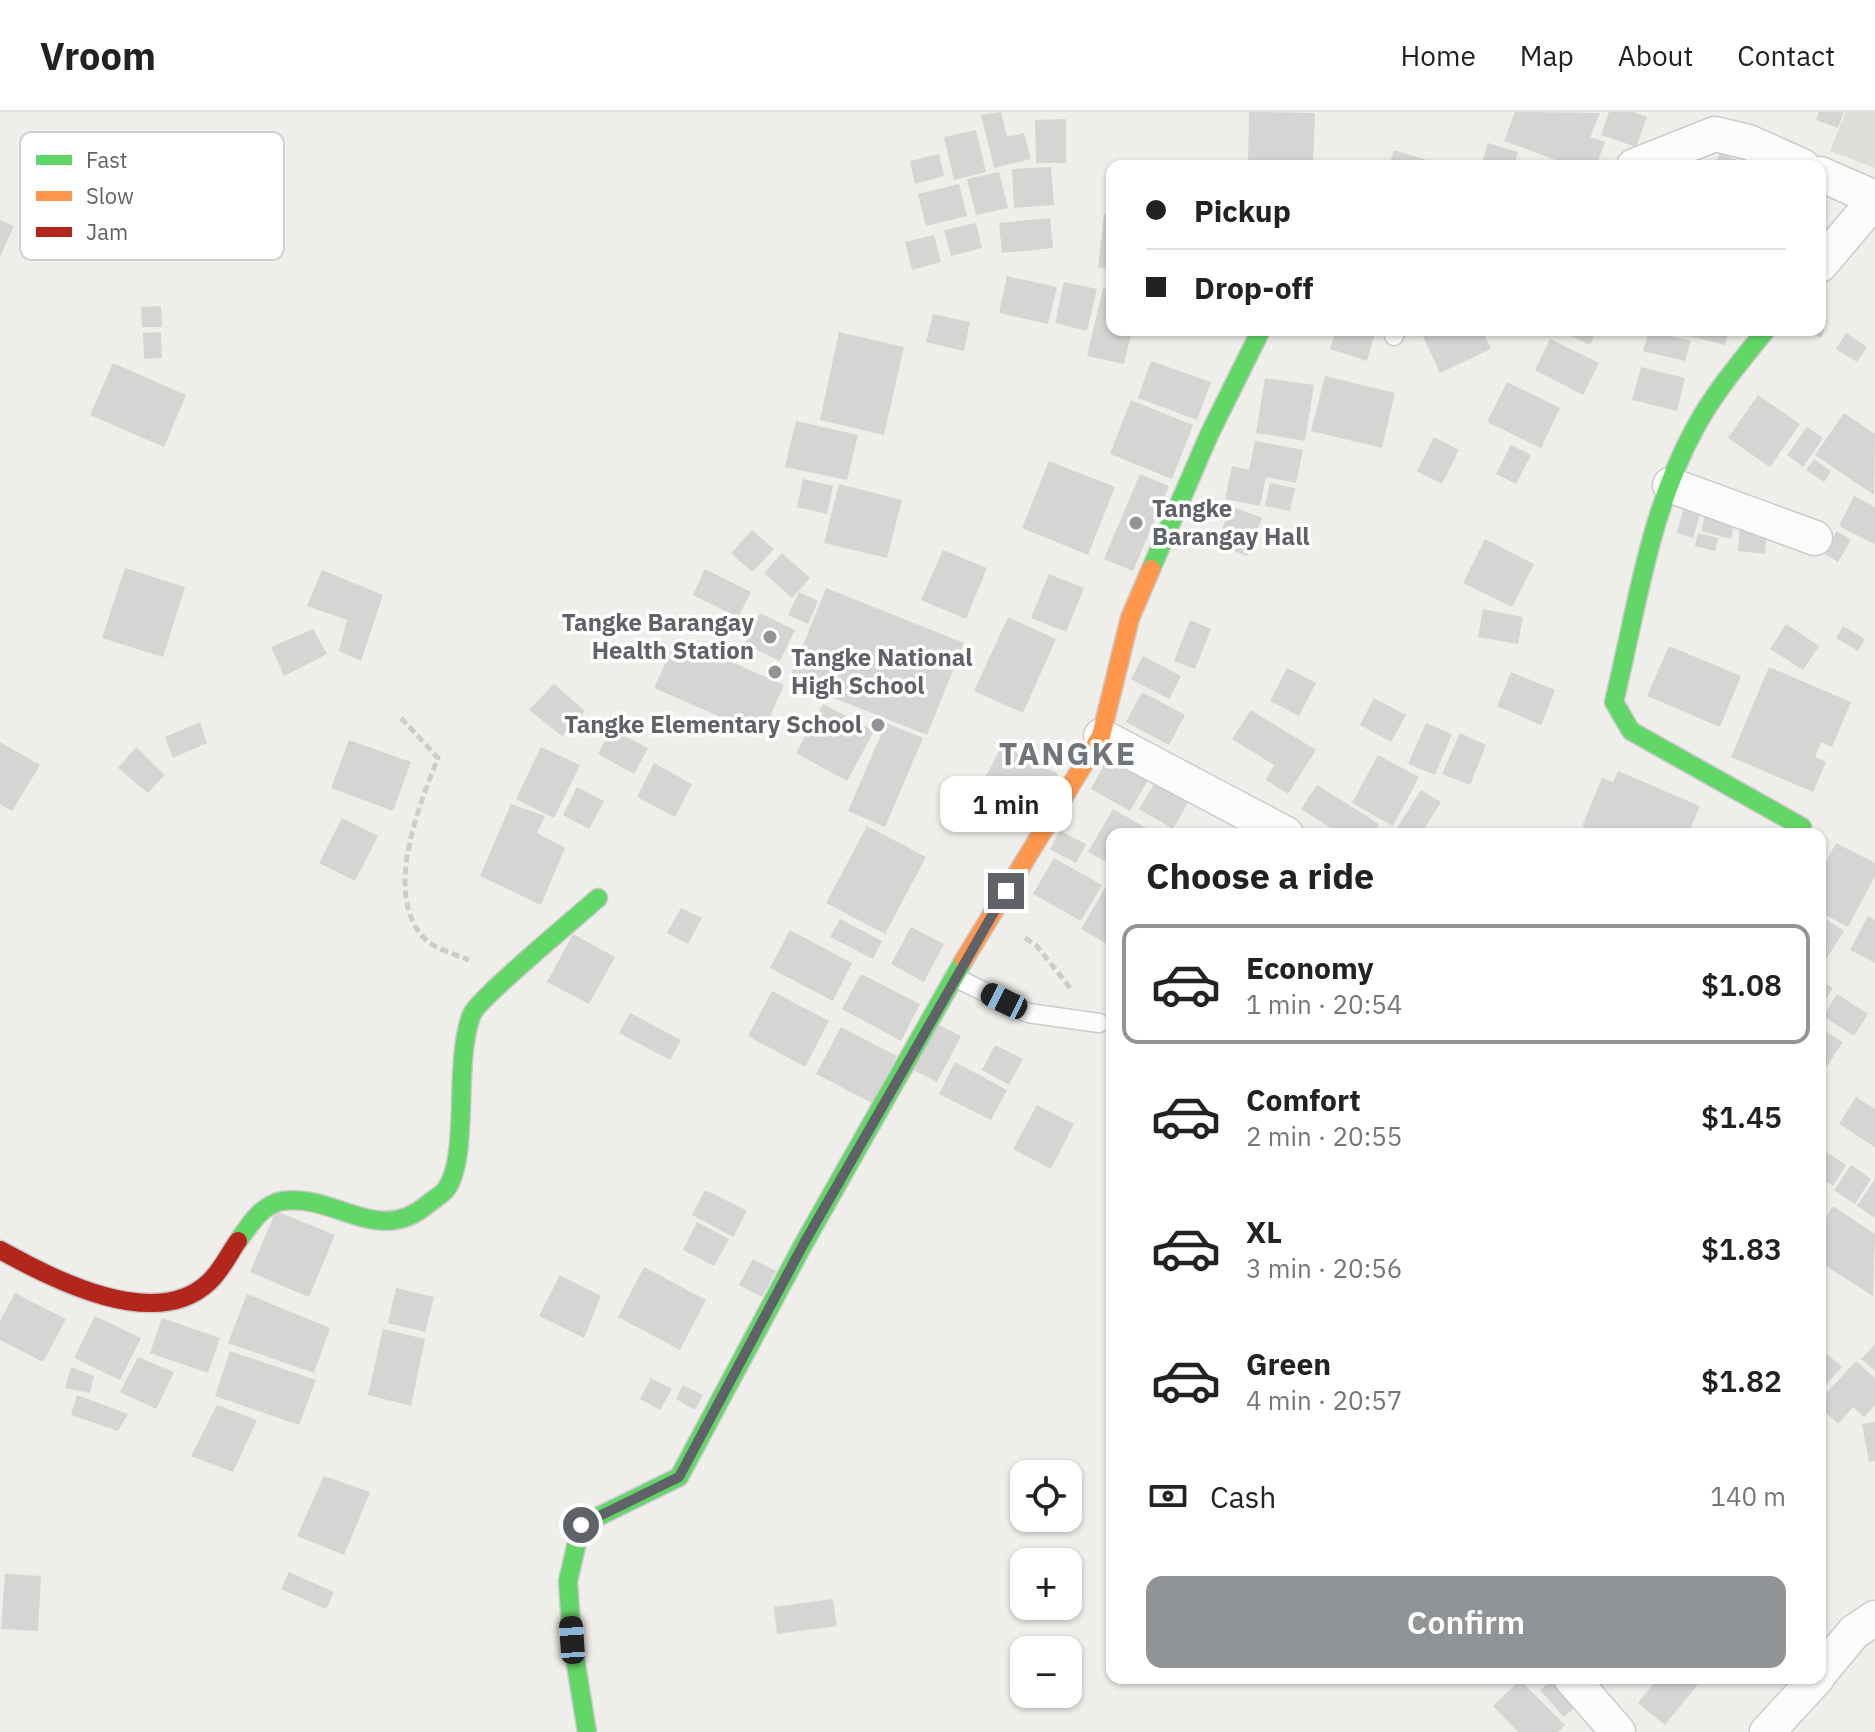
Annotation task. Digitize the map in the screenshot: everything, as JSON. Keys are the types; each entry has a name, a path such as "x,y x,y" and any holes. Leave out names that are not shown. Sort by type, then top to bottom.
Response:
{"street":[{"path":"1649,160 1715,134 1748,142 1788,160"},
{"path":"1826,177 1875,199 1826,258"},
{"path":"587,1732 572,1640 568,1581 581,1525 679,1477 803,1245 954,977 1101,736 1130,618 1209,435 1258,336"},
{"path":"1761,336 1687,443 1670,485 1614,702 1631,731 1802,827"},
{"path":"1670,485 1815,538"},
{"path":"1101,736 1275,828"},
{"path":"0,1250 49,1277 122,1303 182,1298 209,1282 258,1213 282,1201 320,1205 376,1222 414,1216 447,1188 458,1147 465,1042 473,1011 493,989 598,898"},
{"path":"1826,1666 1854,1632 1875,1618"},
{"path":"1576,1684 1618,1732"},
{"path":"1767,1732 1811,1684"}],"lane":[{"path":"954,977 1028,1013 1099,1023"}],"path":[{"path":"401,718 438,758 411,826 406,903 425,940 472,962 493,989"},
{"path":"991,915 1036,945 1099,1023"}],"shaded area":[{"path":"1846,112 1875,112 1875,168 1830,151"}],"building":[{"path":"1001,112 1007,137 1024,133 1031,159 994,168 981,115"},
{"path":"1249,112 1315,113 1313,160 1248,160"},
{"path":"1515,112 1600,113 1590,137 1605,142 1598,160 1556,160 1504,141"},
{"path":"1609,112 1633,112 1647,117 1636,147 1601,135"},
{"path":"1819,112 1844,112 1838,128 1816,120"},
{"path":"1066,119 1066,163 1036,163 1035,120"},
{"path":"976,130 986,172 954,180 944,137"},
{"path":"1488,143 1518,152 1516,160 1483,160"},
{"path":"1394,150 1427,160 1391,160"},
{"path":"1720,153 1736,160 1717,160"},
{"path":"939,154 944,176 915,184 910,161"},
{"path":"1051,167 1054,205 1014,208 1012,169"},
{"path":"999,172 1008,208 976,215 967,179"},
{"path":"959,184 967,216 926,226 918,194"},
{"path":"1104,214 1106,214 1106,269 1098,268"},
{"path":"1050,218 1053,248 1002,253 999,223"},
{"path":"0,220 14,226 0,257"},
{"path":"976,223 982,248 951,256 944,230"},
{"path":"934,235 941,262 912,270 905,242"},
{"path":"1007,276 1057,287 1048,324 999,313"},
{"path":"1064,282 1097,289 1087,331 1055,323"},
{"path":"1103,288 1106,289 1106,336 1131,336 1124,364 1087,356"},
{"path":"161,306 162,327 142,327 141,307"},
{"path":"933,314 970,322 964,351 926,342"},
{"path":"161,332 162,358 144,359 143,333"},
{"path":"839,332 904,347 884,435 820,420"},
{"path":"1846,333 1867,347 1857,362 1836,349"},
{"path":"1334,336 1374,336 1367,361 1330,349"},
{"path":"1423,336 1485,336 1491,349 1440,373"},
{"path":"1571,336 1594,336 1590,345"},
{"path":"1648,336 1670,336 1691,341 1685,361 1643,351"},
{"path":"1690,336 1727,336 1725,345"},
{"path":"1550,339 1599,363 1583,395 1535,370"},
{"path":"1151,361 1211,382 1197,420 1138,398"},
{"path":"113,363 186,395 164,447 90,415"},
{"path":"1641,367 1685,378 1677,411 1632,400"},
{"path":"1325,376 1395,393 1382,448 1311,431"},
{"path":"1265,378 1314,385 1305,441 1256,433"},
{"path":"1507,382 1560,408 1541,448 1487,422"},
{"path":"1758,395 1800,424 1770,467 1728,438"},
{"path":"1131,400 1193,425 1172,479 1110,454"},
{"path":"1844,413 1875,434 1874,495 1815,455"},
{"path":"796,421 858,435 847,480 785,467"},
{"path":"1807,427 1823,438 1803,467 1787,455"},
{"path":"1434,437 1459,450 1442,484 1417,471"},
{"path":"1255,441 1303,450 1296,483 1266,477 1260,506 1225,499 1232,466 1249,470"},
{"path":"1511,445 1531,455 1516,484 1496,474"},
{"path":"1814,459 1831,471 1824,482 1806,470"},
{"path":"1049,461 1115,487 1088,555 1022,528"},
{"name":"Tangke Barangay Hall","path":"1140,474 1169,486 1133,571 1104,559"},
{"path":"803,479 833,486 827,514 797,507"},
{"path":"1270,483 1295,488 1290,511 1265,506"},
{"path":"839,484 902,500 887,558 824,543"},
{"path":"1854,496 1875,507 1875,544 1839,526"},
{"path":"1231,506 1262,518 1247,556 1216,544"},
{"path":"1684,506 1701,511 1693,538 1677,533"},
{"path":"1705,516 1734,524 1731,539 1701,531"},
{"path":"1740,526 1767,529 1765,554 1738,551"},
{"path":"752,530 774,549 752,572 731,553"},
{"path":"1837,531 1851,540 1838,562 1823,553"},
{"path":"1698,533 1718,538 1715,551 1695,546"},
{"path":"1485,539 1534,564 1512,607 1463,583"},
{"path":"943,550 987,568 966,619 921,600"},
{"path":"782,553 810,578 792,598 764,573"},
{"path":"125,568 185,587 163,657 102,638"},
{"path":"705,569 751,592 738,617 693,595"},
{"path":"322,570 383,595 361,661 339,651 347,620 307,606"},
{"path":"1049,574 1084,588 1066,632 1031,618"},
{"path":"826,588 964,643 927,735 789,680"},
{"path":"799,592 818,601 808,624 788,615"},
{"path":"1483,609 1523,617 1518,644 1478,637"},
{"name":"Tangke Barangay Health Station","path":"760,613 795,630 780,661 745,644"},
{"path":"1008,617 1056,639 1023,713 974,691"},
{"path":"1190,620 1211,629 1195,669 1174,661"},
{"path":"1786,624 1819,646 1803,670 1770,649"},
{"path":"1843,626 1865,639 1858,651 1836,638"},
{"path":"313,629 327,654 284,676 271,647"},
{"path":"677,638 784,685 762,735 654,688"},
{"path":"1669,646 1741,676 1720,727 1647,696"},
{"path":"1143,656 1181,676 1169,699 1131,679"},
{"path":"1769,667 1851,702 1832,747 1821,742 1815,757 1826,762 1813,792 1731,757"},
{"path":"1287,668 1316,683 1299,716 1270,701"},
{"path":"1511,672 1555,690 1541,725 1497,706"},
{"path":"554,684 585,711 562,736 529,710"},
{"path":"1142,692 1185,715 1169,745 1126,722"},
{"path":"1374,698 1406,715 1391,742 1360,725"},
{"path":"823,704 874,731 847,781 796,753"},
{"path":"1251,710 1316,750 1288,794 1266,780 1274,765 1232,739"},
{"path":"200,722 207,743 173,758 165,737"},
{"path":"886,723 923,738 885,827 848,811"},
{"path":"1426,723 1452,734 1435,775 1408,764"},
{"path":"611,729 648,748 634,774 598,754"},
{"path":"1460,733 1486,745 1470,785 1442,774"},
{"path":"349,740 411,762 393,811 331,788"},
{"path":"0,742 40,765 12,811 0,804"},
{"path":"1002,745 1058,774 1039,810 984,780"},
{"path":"136,747 165,775 148,793 118,768"},
{"path":"541,747 580,765 554,818 516,799"},
{"path":"1112,750 1152,773 1130,811 1091,789"},
{"path":"1378,755 1419,777 1393,826 1352,803"},
{"path":"654,763 692,784 675,817 637,797"},
{"path":"1618,771 1700,806 1691,828 1582,826 1602,778 1613,782"},
{"path":"1160,774 1193,794 1174,828 1139,809"},
{"path":"1317,785 1379,824 1377,828 1331,828 1301,809"},
{"path":"577,787 604,801 589,829 563,815"},
{"path":"1421,790 1441,802 1425,828 1397,828"},
{"path":"511,804 545,816 537,833 565,848 541,905 480,876"},
{"path":"1113,809 1146,828 1106,828 1106,862 1088,852"},
{"path":"342,818 378,836 355,881 319,863"},
{"path":"867,826 926,857 885,934 826,903"},
{"path":"1060,831 1086,844 1076,863 1050,849"},
{"path":"1836,843 1875,863 1875,876 1848,927 1826,915 1826,862"},
{"path":"1054,858 1102,885 1081,921 1033,894"},
{"path":"1105,888 1106,889 1106,944 1081,929"},
{"path":"681,908 702,918 688,944 667,933"},
{"path":"1868,916 1875,920 1875,963 1850,950"},
{"path":"840,919 882,941 873,959 830,937"},
{"path":"1826,919 1844,931 1826,960"},
{"path":"911,927 944,944 924,982 891,964"},
{"path":"790,930 852,963 833,1001 770,968"},
{"path":"573,934 615,957 589,1004 547,982"},
{"path":"861,974 920,1004 901,1041 842,1009"},
{"path":"1826,984 1833,988 1826,998"},
{"path":"772,991 829,1021 805,1067 748,1036"},
{"path":"1837,994 1868,1014 1854,1036 1826,1018 1826,1011"},
{"path":"630,1013 681,1040 670,1060 619,1033"},
{"path":"935,1023 961,1036 937,1082 911,1069"},
{"path":"841,1027 897,1056 872,1103 816,1074"},
{"path":"1826,1032 1843,1042 1826,1065"},
{"path":"995,1045 1023,1059 1009,1085 982,1070"},
{"path":"955,1062 1007,1090 991,1120 939,1094"},
{"path":"1856,1097 1875,1109 1875,1147 1839,1124"},
{"path":"1037,1105 1074,1124 1051,1169 1013,1149"},
{"path":"1826,1152 1846,1165 1833,1186 1826,1182"},
{"path":"1851,1165 1871,1179 1855,1204 1834,1190"},
{"path":"1875,1179 1875,1218 1857,1206"},
{"path":"705,1190 747,1211 733,1237 692,1215"},
{"path":"1833,1206 1875,1234 1873,1296 1826,1266 1826,1217"},
{"path":"276,1211 335,1235 309,1297 250,1272"},
{"path":"697,1222 729,1239 714,1266 683,1250"},
{"path":"753,1259 776,1271 762,1297 739,1285"},
{"path":"644,1267 706,1300 680,1350 618,1317"},
{"path":"560,1275 601,1296 584,1338 539,1316"},
{"path":"396,1288 434,1297 425,1332 388,1323"},
{"path":"15,1293 66,1319 43,1362 0,1340 0,1321"},
{"path":"247,1294 330,1328 314,1373 228,1343"},
{"path":"95,1316 141,1338 120,1380 74,1358"},
{"path":"162,1318 220,1338 208,1373 150,1353"},
{"path":"383,1329 425,1339 411,1406 368,1395"},
{"path":"1875,1344 1875,1371 1861,1359"},
{"path":"230,1351 316,1380 299,1425 215,1396"},
{"path":"1826,1353 1842,1367 1826,1384"},
{"path":"138,1357 174,1372 156,1409 120,1392"},
{"path":"1856,1361 1875,1378 1875,1405 1864,1417 1853,1407 1838,1424 1826,1413 1826,1394"},
{"path":"71,1367 94,1376 90,1393 65,1388"},
{"path":"651,1378 672,1389 660,1410 640,1399"},
{"path":"683,1385 703,1395 695,1410 676,1399"},
{"path":"77,1395 128,1414 118,1431 71,1415"},
{"path":"217,1405 257,1420 233,1472 191,1456"},
{"path":"1875,1422 1875,1461 1869,1462 1862,1424"},
{"path":"324,1476 370,1492 344,1555 297,1536"},
{"path":"289,1572 334,1592 326,1609 281,1589"},
{"path":"5,1574 41,1576 38,1631 1,1629"},
{"path":"833,1599 837,1626 777,1634 774,1607"},
{"path":"1516,1684 1524,1684 1565,1725 1558,1732 1518,1732 1493,1706"},
{"path":"1547,1684 1572,1684 1585,1698 1564,1717 1540,1690"},
{"path":"1653,1684 1698,1684 1665,1725 1638,1703"}],"traffic: fast":[{"path":"1151,569 1209,435 1258,336"},
{"path":"1761,336 1710,404 1679,462 1645,563 1614,702 1631,731 1802,827"},
{"path":"238,1241 262,1211 282,1201 320,1204 356,1216 392,1221 410,1216 443,1192 454,1172 458,1153 463,1056 472,1014 510,975 598,898"},
{"path":"587,1732 572,1640 568,1581 581,1525 679,1477 803,1245 964,960"}],"traffic: slow":[{"path":"964,960 1101,736 1130,618 1151,569"}],"traffic: jam":[{"path":"0,1250 47,1274 104,1296 133,1302 161,1303 187,1296 209,1282 238,1241"}],"place":[{"name":"Tangke Barangay Hall","path":"1136,523"},
{"name":"Tangke Barangay Health Station","path":"770,637"},
{"name":"Tangke National High School","path":"775,672"},
{"name":"Tangke Elementary School","path":"878,725"}],"district":[{"name":"TANGKE","path":"1068,754"}],"route":[{"path":"581,1525 679,1477 803,1245 968,952 1006,891"}]}
